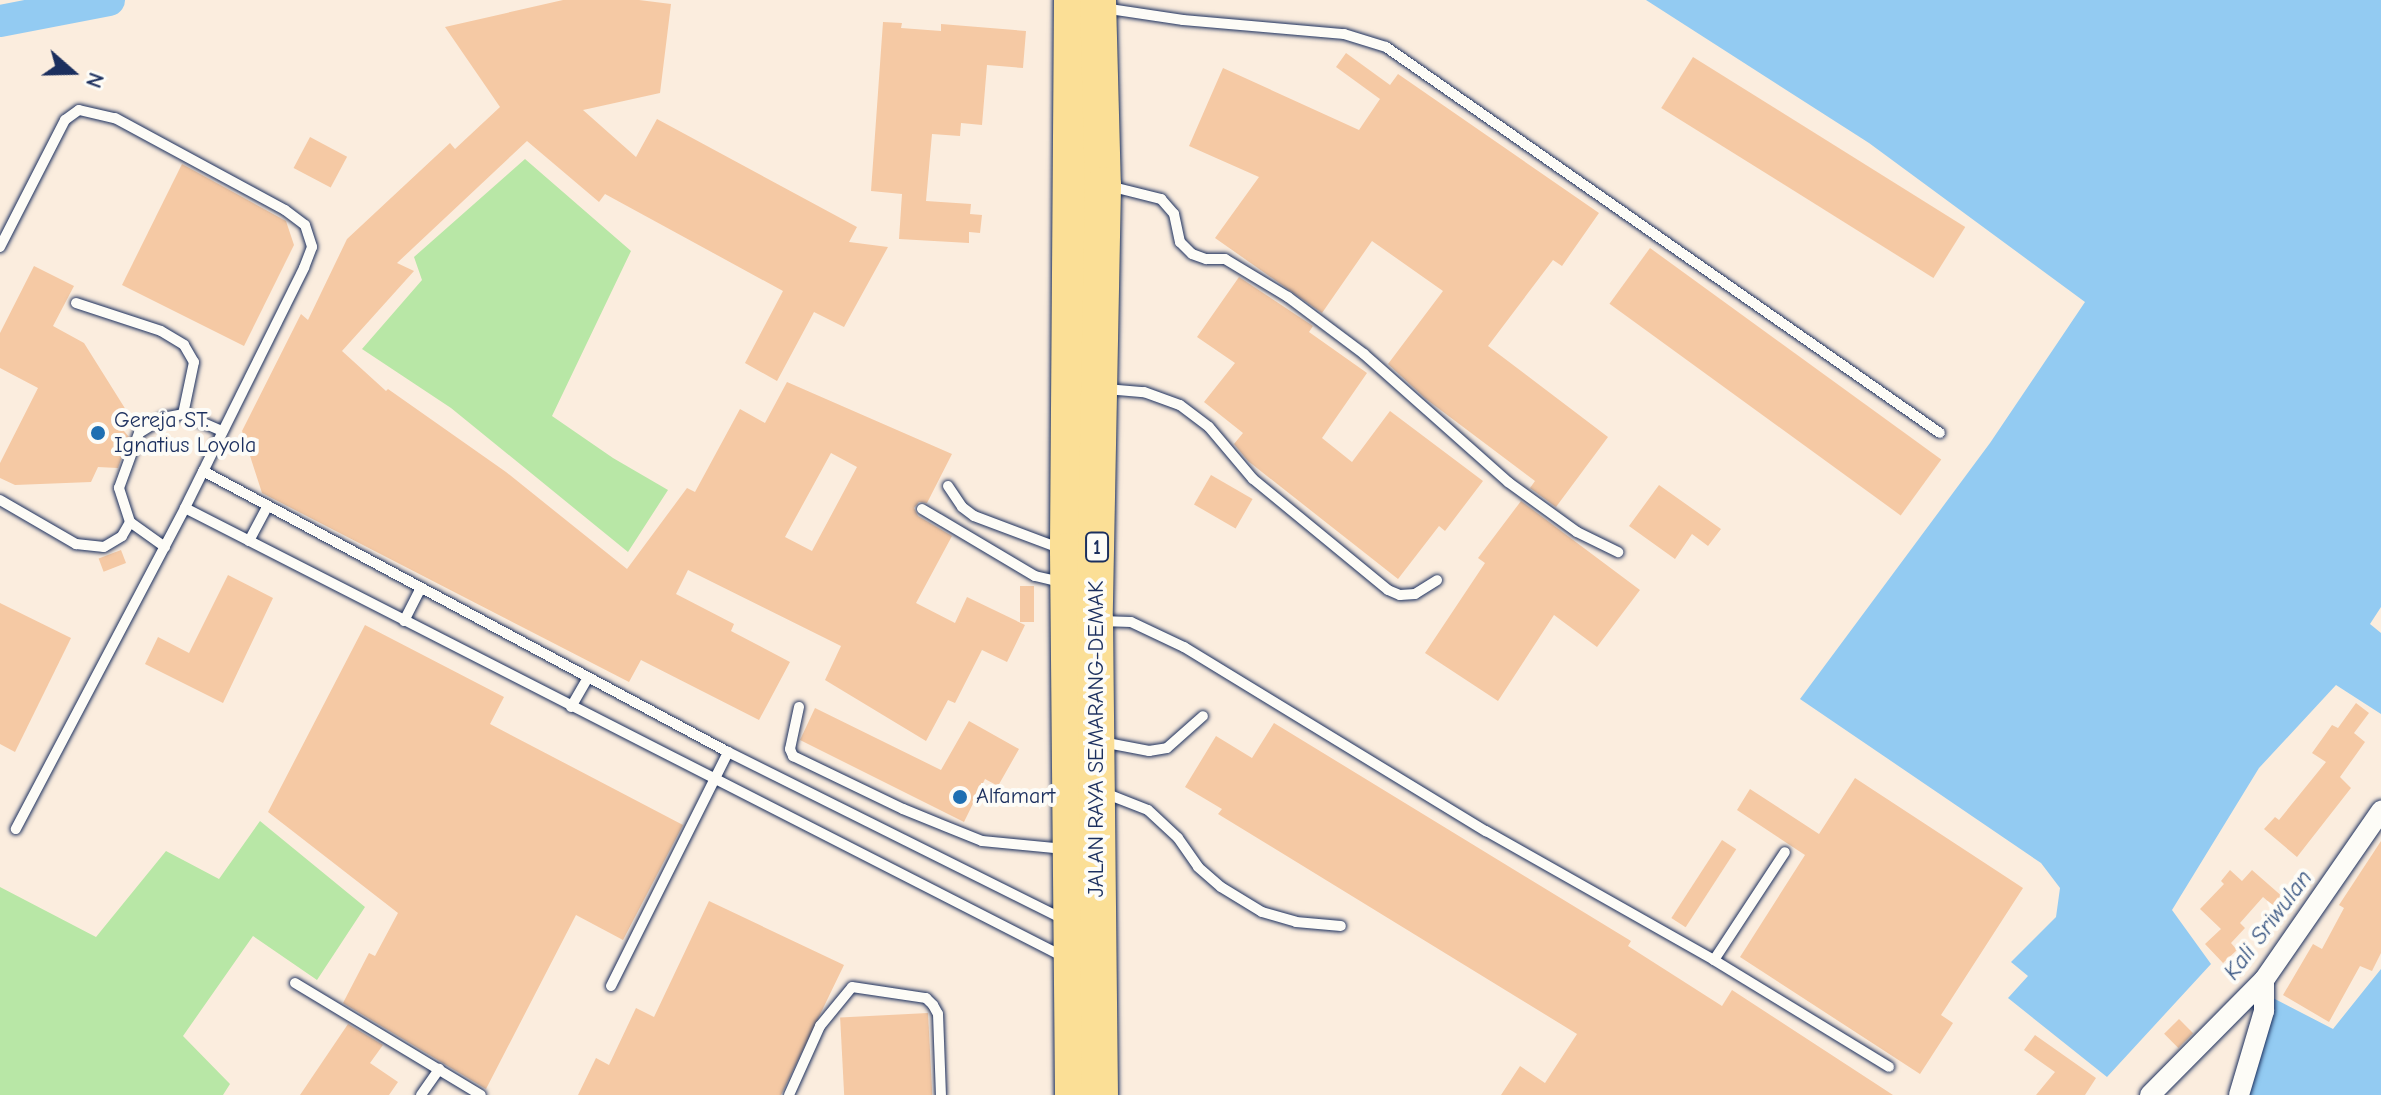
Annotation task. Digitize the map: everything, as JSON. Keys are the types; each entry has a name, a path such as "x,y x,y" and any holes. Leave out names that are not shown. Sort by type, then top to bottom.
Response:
{"highway":[{"name":"JALAN RAYA SEMARANG-DEMAK","path":"1089,3 1103,185 1095,620 1100,1095"},
{"name":"JALAN RAYA SEMARANG-DEMAK","path":"1073,1095 1068,568 1089,3"}],"street":[{"path":"2150,1095 2264,980 2381,811"},
{"path":"2239,1095 2264,1011 2264,980"}],"lane":[{"path":"1089,3 1183,20 1344,34 1386,47 1940,433"},
{"path":"0,247 65,120 79,110 115,118 285,210 305,225 312,247 185,508 16,829"},
{"path":"1103,185 1161,199 1174,214 1180,242 1192,254 1206,259 1225,259 1288,297 1364,354 1508,482 1577,532 1618,552"},
{"path":"76,303 161,331 184,345 194,362 183,414"},
{"path":"1100,389 1144,392 1180,405 1209,427 1253,479 1388,590 1400,595 1415,594 1437,580"},
{"path":"165,547 130,522 119,488 139,433 163,418 183,414 222,431"},
{"path":"203,471 728,752 1071,926"},
{"path":"948,486 962,507 974,516 1068,568"},
{"path":"0,500 76,544 104,547 122,536 130,522"},
{"path":"249,541 268,506"},
{"path":"185,508 1073,961"},
{"path":"922,509 1035,576 1068,568"},
{"path":"404,621 421,588"},
{"path":"1095,620 1131,622 1184,647 1473,823 1714,960 1889,1067"},
{"path":"571,707 588,677"},
{"path":"799,707 790,749 793,756 903,809 982,841 1071,850"},
{"path":"1096,741 1149,751 1167,748 1203,716"},
{"path":"611,986 728,752"},
{"path":"1097,791 1148,810 1178,838 1198,867 1221,887 1262,912 1296,922 1341,926"},
{"path":"1714,960 1785,852"},
{"path":"295,983 481,1095"},
{"path":"789,1095 820,1026 852,987 926,998 933,1005 938,1014 941,1095"},
{"path":"421,1095 439,1069"}],"green space":[{"path":"525,159 631,251 552,416 613,458 668,490 628,552 451,408 362,349 422,280 414,257"},
{"path":"260,821 365,907 317,980 253,936 183,1036 230,1084 223,1095 0,1095 0,887 96,937 166,851 219,879"}],"water":[{"path":"1646,0 2381,0 2381,607 2370,624 2381,633 2381,714 2336,685 2259,768 2172,910 2211,964 2107,1077 2008,998 2028,976 2011,962 2056,917 2060,888 2041,863 1800,699 1990,443 2085,302 1869,143"},
{"path":"2381,969 2381,1095 2247,1095 2271,997 2333,1029"}],"building":[{"path":"563,0 639,0 671,4 660,93 583,110 636,157 657,119 857,227 849,242 888,247 844,327 814,312 777,381 745,363 783,291 605,194 599,202 527,141 397,263 414,271 342,351 386,391 388,389 506,472 627,569 687,488 695,492 740,409 765,423 787,382 952,454 927,503 919,502 914,508 918,516 952,536 916,603 955,623 967,597 1025,625 1007,662 982,650 955,703 948,700 926,741 825,680 841,646 688,570 676,594 734,624 731,631 790,662 759,720 641,660 629,682 262,493 242,431 301,314 308,320 347,239 450,143 455,149 500,107 445,27","holes":["831,453 857,467 812,551 785,537"]},
{"path":"883,22 902,23 901,28 941,31 941,24 1026,31 1023,68 987,65 982,125 961,123 960,136 932,134 926,201 971,204 970,214 982,215 980,233 969,232 969,243 899,239 902,194 871,191"},
{"path":"1346,53 1390,85 1398,74 1599,213 1562,266 1553,260 1488,346 1608,437 1556,507 1530,488 1535,481 1426,399 1388,364 1443,291 1372,241 1322,313 1215,238 1259,177 1189,146 1223,68 1359,130 1380,99 1336,67"},
{"path":"1693,57 1965,227 1933,278 1661,108"},
{"path":"310,137 347,157 331,188 294,168"},
{"path":"182,164 286,221 294,245 244,346 122,285"},
{"path":"1650,248 1941,460 1901,515 1609,304"},
{"path":"34,266 74,286 53,326 84,343 126,410 119,425 129,437 118,468 98,467 91,482 15,485 0,478 0,463 38,388 0,368 0,333"},
{"path":"1239,277 1313,326 1309,332 1367,373 1322,438 1352,462 1390,411 1483,481 1445,531 1439,526 1398,579 1248,461 1234,444 1243,433 1204,402 1235,363 1197,337"},
{"path":"1211,475 1253,499 1236,528 1194,504"},
{"path":"1659,485 1721,529 1708,546 1692,534 1675,559 1629,526"},
{"path":"1521,501 1640,590 1597,647 1554,615 1498,701 1425,653 1485,563 1478,558"},
{"path":"121,550 126,563 104,572 99,559"},
{"path":"228,575 273,598 223,703 145,664 158,637 189,653"},
{"path":"1020,586 1034,586 1034,622 1020,622"},
{"path":"0,603 71,638 15,752 0,744"},
{"path":"365,625 504,697 490,724 683,825 623,940 576,915 486,1089 343,1003 369,953 375,956 398,913 268,812"},
{"path":"2356,703 2369,713 2354,733 2365,742 2340,777 2351,788 2297,857 2264,829 2275,817 2279,820 2326,762 2312,753 2332,725 2338,728"},
{"path":"815,708 941,770 969,721 1019,749 998,786 985,779 964,822 800,740"},
{"path":"1274,723 1631,941 1628,946 1722,1006 1732,990 1893,1095 1501,1095 1520,1066 1545,1083 1577,1034 1218,814 1222,809 1185,787 1216,736 1252,758"},
{"path":"1855,778 2023,888 1941,1015 1953,1023 1920,1074 1740,957 1805,855 1737,810 1750,789 1819,834"},
{"path":"1722,840 1736,849 1686,927 1671,918"},
{"path":"2381,841 2381,953 2372,971 2360,966 2329,1022 2283,995 2313,944 2322,949 2344,908 2339,905"},
{"path":"2230,870 2242,881 2252,870 2292,905 2284,915 2263,897 2240,923 2245,928 2231,943 2237,950 2223,963 2205,944 2221,929 2200,909 2224,884 2221,881"},
{"path":"709,901 844,965 781,1095 578,1095 596,1058 609,1065 636,1008 654,1017"},
{"path":"928,1013 932,1095 844,1095 840,1018"},
{"path":"2179,1019 2193,1033 2178,1048 2164,1034"},
{"path":"348,1024 383,1045 370,1063 398,1082 389,1095 300,1095"},
{"path":"2035,1035 2096,1078 2085,1095 2036,1095 2055,1072 2024,1050"}],"waterway":[{"path":"0,21 109,0"}],"place":[{"name":"Gereja ST. Ignatius Loyola","path":"98,433"},
{"name":"Alfamart","path":"960,797"}],"water label":[{"name":"Kali Sriwulan","path":"2268,925"}]}
